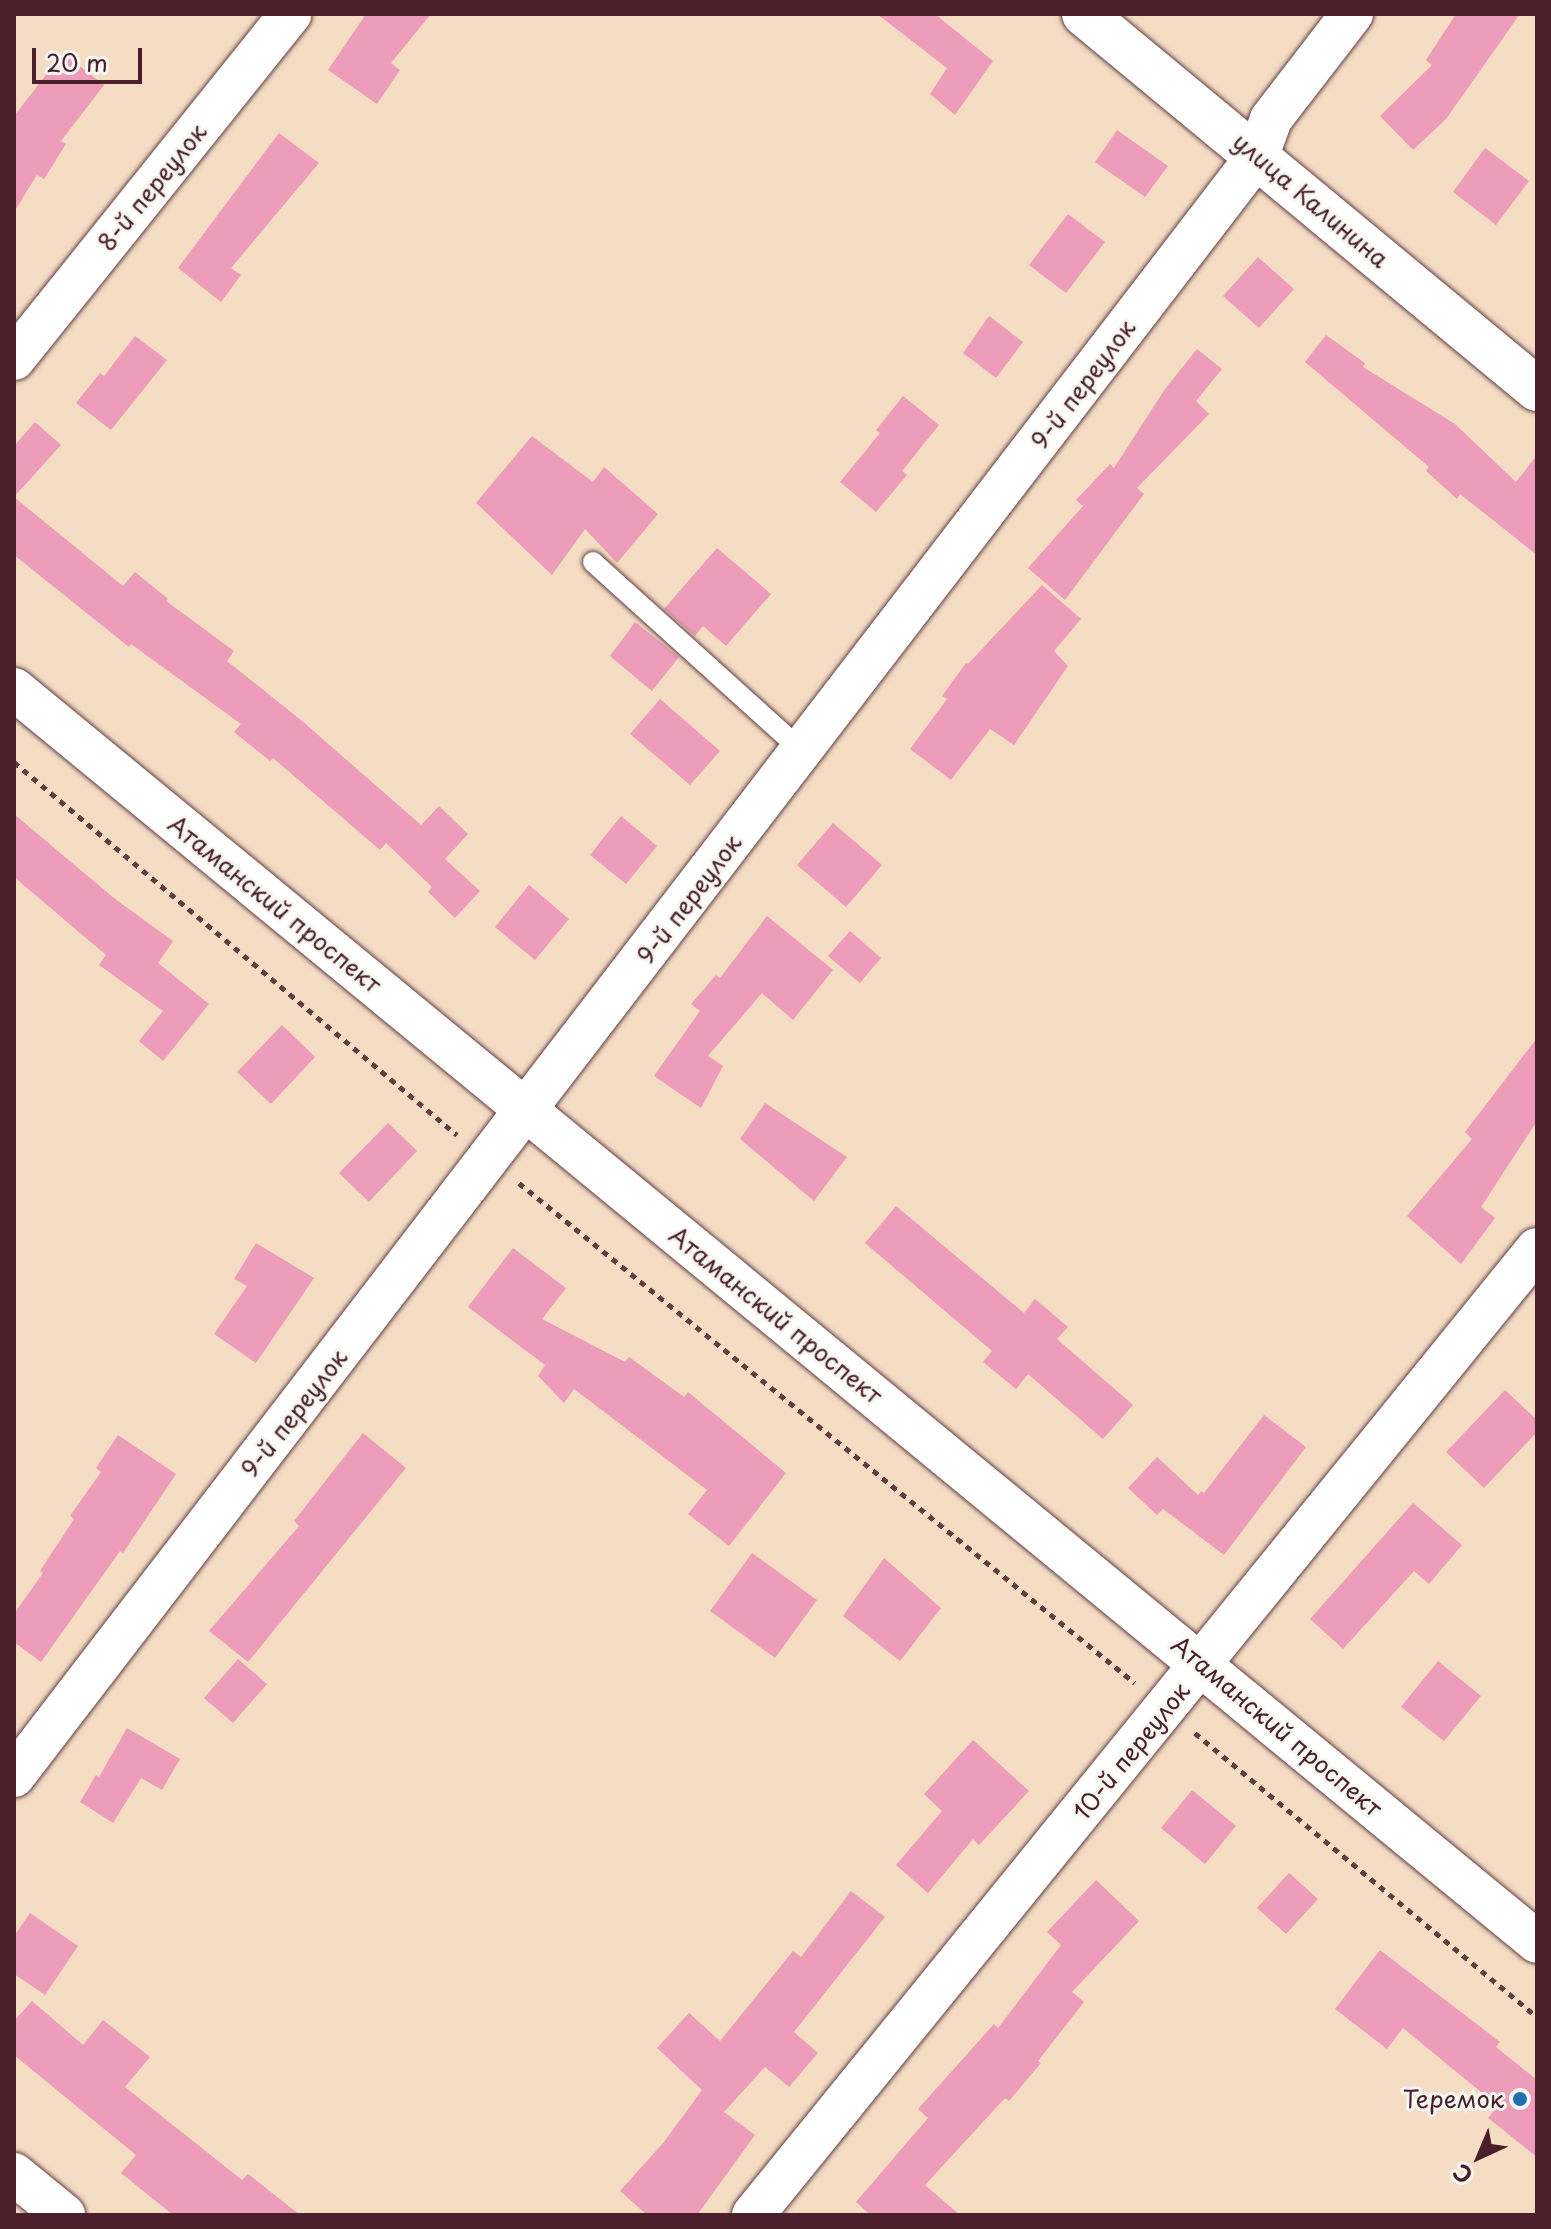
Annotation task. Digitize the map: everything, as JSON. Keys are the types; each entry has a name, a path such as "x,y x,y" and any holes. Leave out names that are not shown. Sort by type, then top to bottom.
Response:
{"main road":[{"name":"улица Калинина","path":"1084,14 1537,389"}],"street":[{"name":"8-й переулок","path":"14,359 290,14"},
{"name":"9-й переулок","path":"14,1776 1258,155 1271,119 1352,14"},
{"name":"Атаманский проспект","path":"14,689 1537,1942"},
{"name":"10-й переулок","path":"753,2215 1537,1249"},
{"path":"14,2174 64,2215"}],"lane":[{"path":"593,562 802,751"}],"path":[{"path":"14,762 448,1129 490,1159 1166,1709 1537,2017"}],"building":[{"path":"366,14 431,14 391,63 400,70 377,104 328,70"},
{"path":"877,14 935,14 993,61 955,115 930,94 947,68"},
{"path":"1456,14 1520,14 1446,119 1413,150 1380,116 1432,65 1426,60"},
{"path":"63,53 104,85 61,141 66,144 44,179 37,175 14,212 14,116"},
{"path":"1117,130 1168,166 1145,197 1095,162"},
{"path":"279,133 319,163 231,268 241,275 221,302 178,268"},
{"path":"1485,148 1529,181 1496,225 1453,192"},
{"path":"1068,214 1105,242 1066,293 1029,265"},
{"path":"1258,257 1294,289 1259,328 1223,296"},
{"path":"989,316 1023,342 996,378 963,353"},
{"path":"1326,335 1365,363 1363,367 1455,424 1516,482 1537,455 1537,555 1460,494 1457,499 1426,471 1429,467 1305,362"},
{"path":"135,336 167,360 111,430 76,403 100,373 104,376"},
{"path":"1197,349 1222,369 1196,401 1209,414 1137,488 1144,494 1065,600 1028,568 1083,506 1076,500 1110,464 1114,468 1165,389"},
{"path":"903,396 939,425 902,471 907,475 876,512 840,482 880,433 876,430"},
{"path":"35,422 61,445 14,497 14,446"},
{"path":"532,436 593,482 604,467 658,514 617,563 585,529 552,575 476,503"},
{"path":"14,497 123,586 135,572 168,599 166,601 234,651 227,661 302,721 421,825 439,806 468,834 445,859 480,891 455,918 428,892 432,887 386,843 380,850 273,758 270,761 234,732 241,724 131,644 129,647 14,555"},
{"path":"717,548 771,594 726,646 703,626 695,636 664,609"},
{"path":"1042,585 1081,619 1054,651 1068,666 1014,745 990,729 951,780 910,749 947,699 942,696 966,663"},
{"path":"635,622 679,657 652,691 610,656"},
{"path":"660,699 720,751 690,785 630,734"},
{"path":"14,814 115,899 173,941 158,963 209,1004 163,1061 139,1041 163,1011 99,965 106,955 14,877"},
{"path":"621,816 657,846 626,884 590,855"},
{"path":"833,823 882,865 846,907 797,865"},
{"path":"529,885 569,919 535,960 495,927"},
{"path":"767,916 833,970 793,1020 762,993 708,1056 723,1066 701,1108 654,1076 700,1011 691,1004 716,975 720,978"},
{"path":"850,931 881,958 860,983 828,956"},
{"path":"282,1025 315,1057 271,1104 237,1072"},
{"path":"1537,1038 1537,1121 1481,1207 1495,1218 1461,1264 1407,1216 1472,1139 1465,1132"},
{"path":"765,1103 847,1157 814,1201 740,1139"},
{"path":"388,1123 417,1151 369,1202 339,1173"},
{"path":"896,1206 1024,1313 1035,1299 1068,1327 1057,1339 1133,1405 1103,1439 1028,1374 1016,1389 983,1362 992,1351 865,1243"},
{"path":"256,1243 314,1278 256,1363 214,1334 247,1286 234,1279"},
{"path":"513,1248 566,1288 542,1319 625,1362 629,1357 684,1397 688,1392 786,1473 729,1546 688,1514 707,1490 574,1389 564,1403 538,1376 545,1365 468,1307"},
{"path":"1505,1390 1537,1420 1537,1432 1484,1488 1446,1452"},
{"path":"1264,1415 1306,1447 1224,1555 1163,1509 1157,1515 1128,1488 1157,1457 1198,1495 1201,1491 1204,1493"},
{"path":"363,1433 406,1468 248,1662 209,1631 299,1526 294,1521"},
{"path":"118,1435 176,1474 123,1553 120,1551 41,1662 14,1642 14,1614 43,1573 40,1571 74,1519 70,1516 101,1472 96,1468"},
{"path":"1413,1503 1462,1545 1429,1584 1414,1571 1343,1649 1310,1619"},
{"path":"752,1553 817,1600 775,1658 710,1611"},
{"path":"884,1558 941,1608 900,1661 843,1616"},
{"path":"238,1659 267,1684 233,1723 204,1698"},
{"path":"1438,1661 1481,1696 1444,1741 1401,1707"},
{"path":"127,1728 180,1759 162,1790 141,1778 113,1823 80,1802 96,1775 99,1777"},
{"path":"973,1740 1029,1791 979,1845 973,1839 928,1893 896,1865 942,1811 924,1794"},
{"path":"1192,1790 1236,1826 1205,1864 1161,1828"},
{"path":"1289,1873 1318,1899 1286,1934 1257,1908"},
{"path":"1096,1880 1139,1921 1072,1992 1084,2002 1038,2061 1041,2063 1009,2101 1005,2098 925,2185 960,2215 870,2215 856,2202 928,2118 918,2109 994,2024 998,2028 1061,1945 1047,1932"},
{"path":"851,1891 885,1917 794,2032 818,2053 789,2087 765,2067 724,2112 755,2135 697,2215 647,2215 620,2191 664,2142 702,2090 657,2048 689,2013 720,2041 793,1951 801,1957"},
{"path":"30,1913 78,1946 45,1995 14,1974 14,1936"},
{"path":"1380,1950 1500,2042 1496,2047 1537,2080 1537,2157 1488,2118 1498,2106 1403,2028 1387,2049 1335,2009"},
{"path":"32,2001 83,2045 103,2020 150,2057 125,2087 242,2180 248,2174 300,2215 173,2215 121,2173 136,2155 14,2055 14,2021"}],"place":[{"name":"Теремок","path":"1520,2099"}]}
